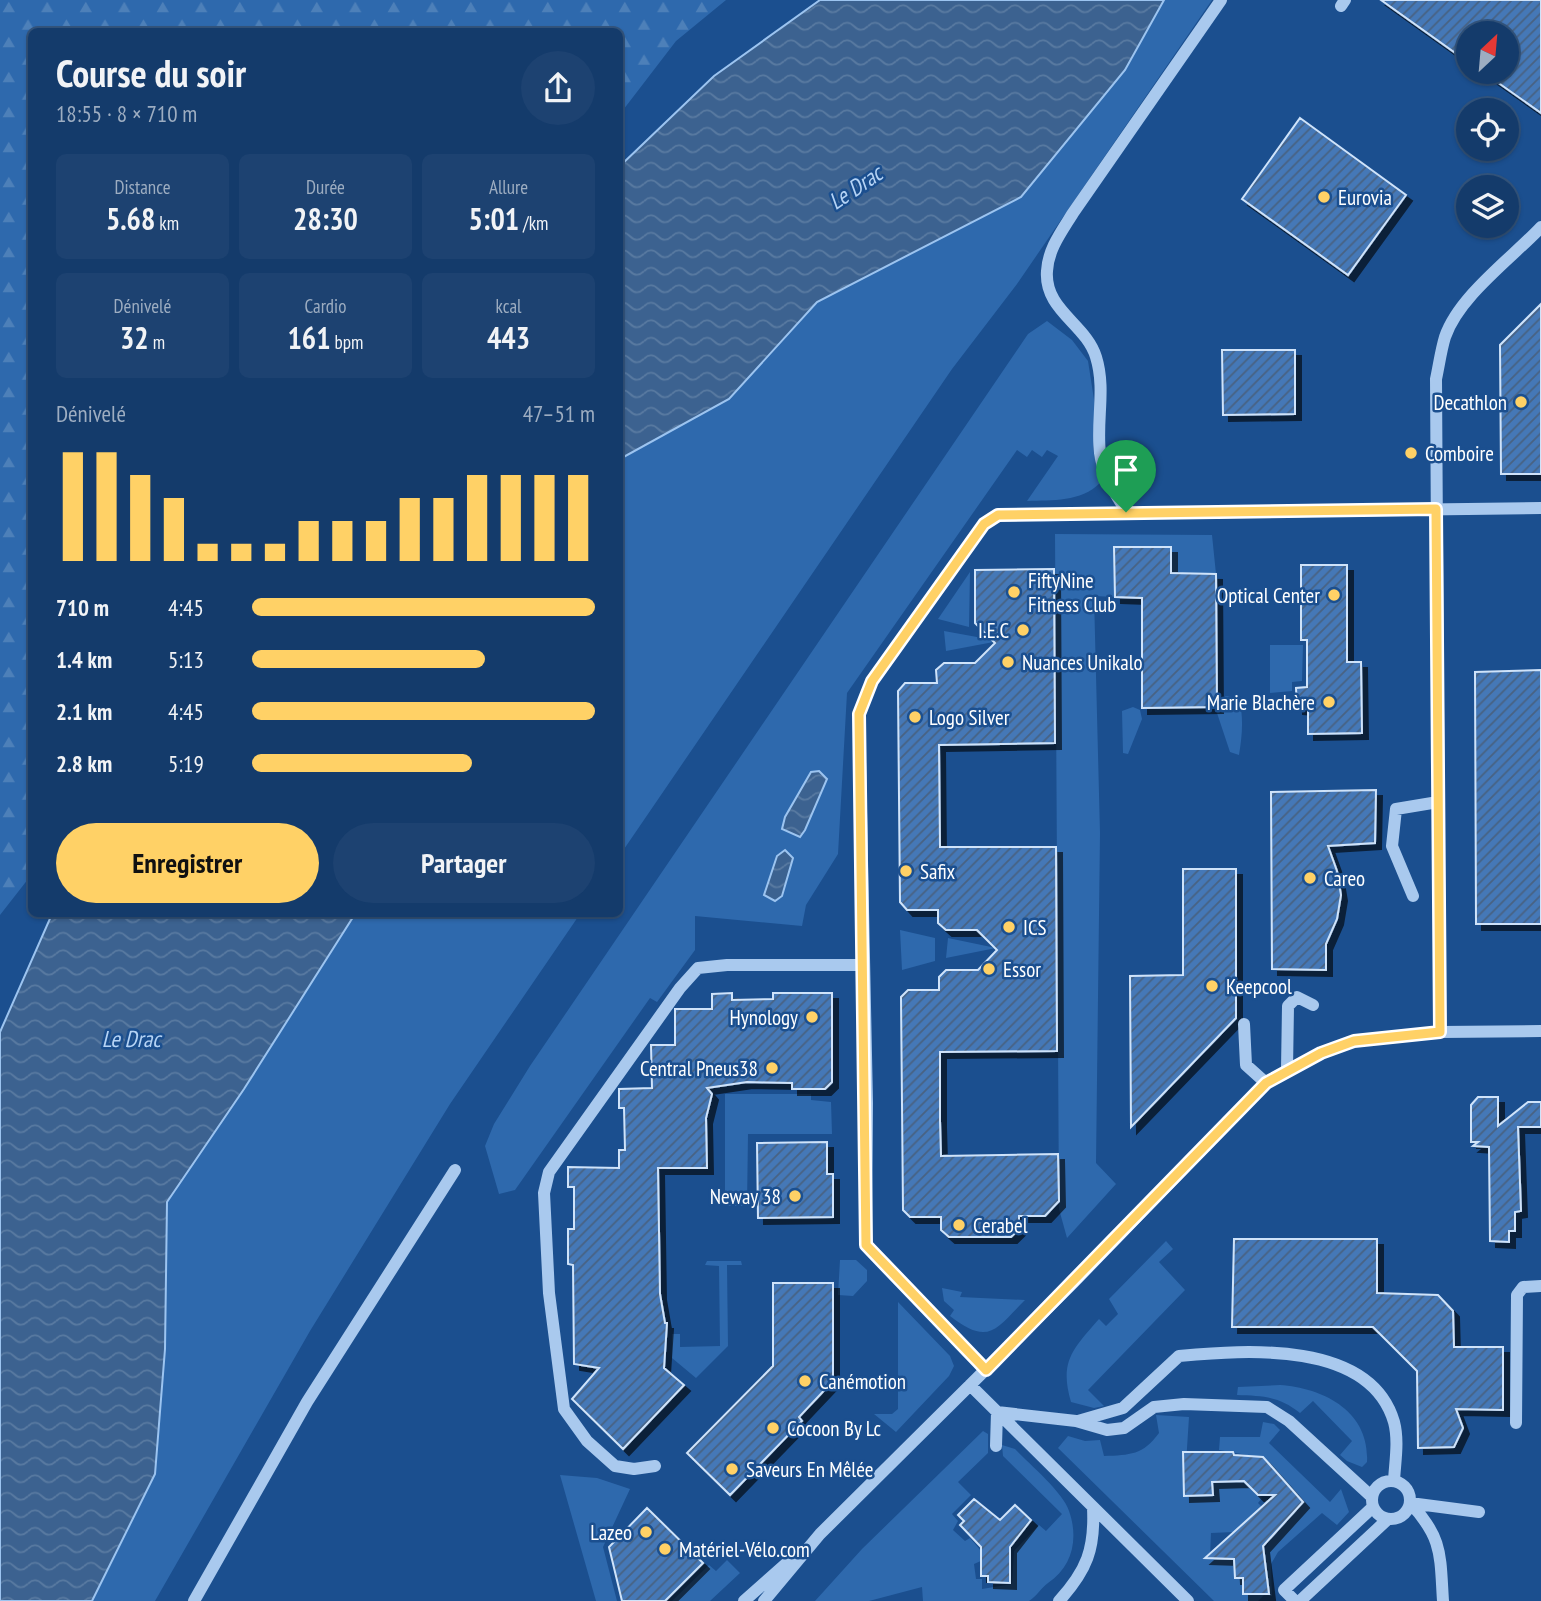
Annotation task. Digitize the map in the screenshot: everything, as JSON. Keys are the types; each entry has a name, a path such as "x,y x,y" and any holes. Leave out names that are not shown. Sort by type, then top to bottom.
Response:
{"street":[{"path":"1126,512 1108,482 1100,453 1102,402 1096,356 1084,334 1055,305 1046,272 1053,246 1073,213 1221,0"},
{"path":"1440,1032 1436,379 1446,335 1458,313 1494,272 1541,227"},
{"path":"986,1370 866,1245 859,714 872,681 984,524 998,515 1541,508"},
{"path":"1413,896 1392,846 1396,809 1438,802"},
{"path":"655,1466 634,1469 615,1466 587,1441 564,1409 549,1293 544,1193 550,1172 680,988 698,968 727,965 864,965"},
{"path":"1287,1069 1288,1006 1297,997 1313,1005"},
{"path":"1244,1024 1246,1065 1266,1083"},
{"path":"744,1601 820,1534 986,1370 1266,1083 1287,1069 1354,1041 1440,1032 1541,1031"},
{"path":"194,1601 307,1402 455,1170"},
{"path":"1517,1423 1517,1295 1523,1287 1541,1286"},
{"path":"1076,1421 1123,1408 1179,1356 1266,1353 1310,1356 1347,1368 1370,1385 1385,1401 1397,1439 1394,1481"},
{"path":"970,1385 1188,1601"},
{"path":"997,1412 1076,1421 1107,1430 1124,1428 1154,1407 1184,1404 1267,1407 1289,1421 1372,1502 1379,1515 1388,1519 1398,1518 1410,1503"},
{"path":"996,1446 997,1412"},
{"path":"1388,1519 1297,1601 1283,1590 1372,1502 1384,1482 1394,1481 1403,1485 1410,1503 1430,1524 1440,1550 1443,1601"},
{"path":"1410,1503 1479,1512"},
{"path":"1059,1601 1079,1579 1094,1541 1093,1508"},
{"path":"764,1601 820,1534"}],"green space":[{"path":"0,0 726,0 676,41 623,110 623,28 28,28 28,879 0,915"},
{"path":"1164,0 1212,0 1017,284 952,369 623,851 623,457 729,399 817,302 1021,197 1125,70"},
{"path":"1047,321 1072,340 1088,361 1095,406 1093,449 1100,483 1075,497 1027,501 1058,456 1047,450 1042,457 1032,450 1027,457 1017,450 847,693 838,854 806,905 802,926 695,916 695,950 657,1002 650,998 515,1190 499,1194 485,1146 494,1124 530,1066 1028,334"},
{"path":"1055,534 1212,535 1216,574 1171,573 1171,547 1115,547 1115,597 1094,596 1100,833 1096,1163 1116,1184 1067,1238 1059,1209"},
{"path":"970,572 969,627 938,619"},
{"path":"944,631 999,641 946,651"},
{"path":"1270,645 1303,645 1302,681 1292,682 1292,691 1270,693"},
{"path":"1225,696 1239,698 1242,727 1239,755 1230,752 1216,710 1224,708"},
{"path":"1133,707 1140,710 1142,719 1128,754 1123,753 1122,711"},
{"path":"353,917 578,917 450,1104 310,1331 155,1601 92,1601 155,1474 165,1349 167,1202 244,1089"},
{"path":"900,930 935,938 935,961 902,970"},
{"path":"948,938 996,948 946,958"},
{"path":"725,1094 811,1094 811,1100 831,1102 832,1134 748,1134 747,1206 725,1206"},
{"path":"1166,1241 1173,1249 1159,1262 1185,1290 1088,1390 1104,1406 1094,1408 1071,1402 1067,1376 1071,1356 1099,1319 1106,1326 1118,1314 1109,1299"},
{"path":"840,1260 856,1260 867,1270 867,1281 853,1296 838,1295"},
{"path":"707,1261 741,1261 742,1265 727,1265 728,1346 696,1378 672,1358 672,1334 680,1334 680,1347 720,1346 719,1266 705,1265"},
{"path":"942,1288 962,1292 960,1297 1025,1300 998,1326 983,1332 963,1325 950,1316 954,1310 944,1301"},
{"path":"898,1302 950,1356 954,1366 949,1376 896,1432 874,1414 892,1414 898,1409"},
{"path":"1280,1385 1312,1391 1341,1406 1361,1429 1366,1444 1367,1462 1362,1467 1340,1455 1352,1441 1313,1401 1300,1413 1285,1403 1270,1398 1237,1395 1238,1387"},
{"path":"1156,1415 1189,1417 1184,1495 1212,1495 1212,1482 1244,1481 1262,1498 1258,1503 1262,1507 1234,1532 1211,1533 1210,1558 1234,1559 1235,1577 1243,1578 1244,1594 1265,1594 1258,1601 1214,1601 1058,1448 1068,1436 1085,1441 1100,1440 1104,1456 1141,1450 1159,1433"},
{"path":"1263,1422 1274,1424 1280,1430 1269,1443 1330,1502 1341,1489 1349,1512 1337,1525 1322,1513 1278,1552 1271,1564 1272,1596 1269,1596 1262,1553 1268,1544 1266,1541 1305,1502 1278,1474 1270,1473 1274,1468 1263,1457 1259,1461 1253,1456 1219,1450 1220,1437 1260,1437"},
{"path":"983,1431 988,1434 988,1453 958,1482 971,1495 952,1514 958,1521 953,1530 965,1541 970,1538 982,1552 983,1560 974,1564 976,1579 982,1579 982,1589 1012,1584 1014,1551 1039,1525 1046,1531 1062,1514 1003,1456 1002,1445 1015,1449 1066,1503 1072,1521 1073,1542 1063,1569 1029,1601 923,1601 922,1587 869,1601 815,1601 862,1549"},
{"path":"560,1475 597,1478 630,1489 603,1547 617,1601 596,1601"},
{"path":"727,1560 740,1573 710,1601 672,1601 709,1565 716,1571"}],"water":[{"name":"Le Drac","path":"820,0 1164,0 1125,70 1021,197 817,302 729,399 623,457 623,163 714,76"},
{"path":"819,771 827,779 805,830 800,837 782,829 785,817 811,772"},
{"path":"785,850 793,858 782,896 775,901 764,895 777,856"},
{"name":"Le Drac","path":"51,917 353,917 244,1089 167,1202 165,1349 155,1474 92,1601 0,1601 0,1032"}],"building":[{"path":"1381,0 1541,0 1541,113 1500,84 1519,84 1519,21 1456,21 1456,53"},
{"name":"Eurovia","path":"1300,118 1406,195 1348,275 1242,199"},
{"name":"Decathlon","path":"1541,304 1541,474 1501,474 1500,345"},
{"path":"1222,350 1295,350 1295,414 1223,415"},
{"path":"1114,547 1171,547 1171,573 1216,574 1217,707 1142,708 1142,598 1115,597"},
{"path":"1301,565 1347,565 1347,662 1361,662 1362,733 1308,734 1308,709 1297,708 1296,688 1307,687 1307,640 1301,640"},
{"path":"1054,569 1055,743 939,745 940,847 1056,847 1057,1051 940,1052 940,1121 941,1156 1058,1154 1059,1201 1045,1216 1019,1216 1019,1229 1011,1237 949,1237 941,1230 941,1217 910,1217 903,1210 901,997 908,990 939,990 939,977 946,970 978,970 997,950 977,930 946,930 938,923 938,910 907,910 900,902 898,691 905,683 937,683 936,670 944,663 975,663 995,643 975,623 975,570"},
{"path":"1541,670 1541,924 1476,924 1475,672"},
{"path":"1376,790 1375,843 1328,846 1337,871 1341,895 1337,919 1326,944 1326,970 1272,969 1271,792"},
{"path":"1183,869 1236,869 1236,1018 1131,1127 1130,976 1183,975"},
{"path":"732,993 732,1000 773,999 773,993 832,993 832,1082 825,1089 792,1089 792,1083 747,1082 707,1088 712,1094 706,1118 707,1168 658,1168 660,1294 667,1323 664,1368 684,1385 623,1449 572,1399 599,1368 574,1364 573,1265 568,1264 568,1229 574,1229 574,1187 568,1187 568,1167 619,1168 619,1150 625,1150 624,1108 619,1108 619,1089 652,1088 651,1045 675,1045 675,1009 712,1009 712,994"},
{"path":"1478,1097 1498,1097 1498,1126 1528,1102 1541,1102 1541,1127 1518,1127 1521,1211 1515,1212 1515,1231 1509,1231 1509,1242 1490,1241 1489,1147 1473,1146 1478,1142 1471,1142 1471,1105"},
{"name":"Neway 38","path":"827,1142 827,1174 833,1174 833,1217 758,1218 757,1143"},
{"path":"1234,1239 1377,1239 1377,1293 1438,1295 1453,1311 1454,1347 1503,1347 1503,1410 1456,1409 1463,1428 1454,1447 1418,1448 1417,1371 1373,1327 1232,1327"},
{"path":"773,1283 833,1283 833,1381 799,1417 802,1421 730,1495 687,1453 773,1366"},
{"path":"1183,1452 1233,1452 1234,1455 1263,1457 1303,1502 1263,1546 1269,1594 1243,1594 1243,1578 1235,1578 1234,1559 1205,1558 1275,1495 1258,1495 1244,1481 1212,1482 1213,1495 1184,1496"},
{"path":"974,1499 1000,1520 1015,1505 1031,1520 1010,1547 1010,1583 988,1582 988,1576 981,1576 981,1547 960,1525 964,1521 958,1515"},
{"path":"647,1508 703,1563 665,1601 622,1601 609,1547"}],"place":[{"name":"Eurovia","path":"1324,197"},
{"name":"Decathlon","path":"1521,402"},
{"name":"Comboire","path":"1411,453"},
{"name":"FiftyNine Fitness Club","path":"1014,592"},
{"name":"Optical Center","path":"1334,595"},
{"name":"I.E.C","path":"1023,630"},
{"name":"Nuances Unikalo","path":"1008,662"},
{"name":"Marie Blachère","path":"1329,702"},
{"name":"Logo Silver","path":"915,717"},
{"name":"Safix","path":"906,871"},
{"name":"Careo","path":"1310,878"},
{"name":"ICS","path":"1009,927"},
{"name":"Essor","path":"989,969"},
{"name":"Keepcool","path":"1212,986"},
{"name":"Hynology","path":"812,1017"},
{"name":"Central Pneus38","path":"772,1068"},
{"name":"Neway 38","path":"795,1196"},
{"name":"Cerabel","path":"959,1225"},
{"name":"Canémotion","path":"805,1381"},
{"name":"Cocoon By Lc","path":"773,1428"},
{"name":"Saveurs En Mêlée","path":"732,1469"},
{"name":"Lazeo","path":"646,1532"},
{"name":"Matériel-Vélo.com","path":"665,1549"}],"route":[{"path":"1436,509 1440,1032 1354,1041 1287,1069 1266,1083 986,1370 866,1245 867,1103 859,714 872,681 984,524 998,515 1126,512 1252,513 1436,509"}]}
